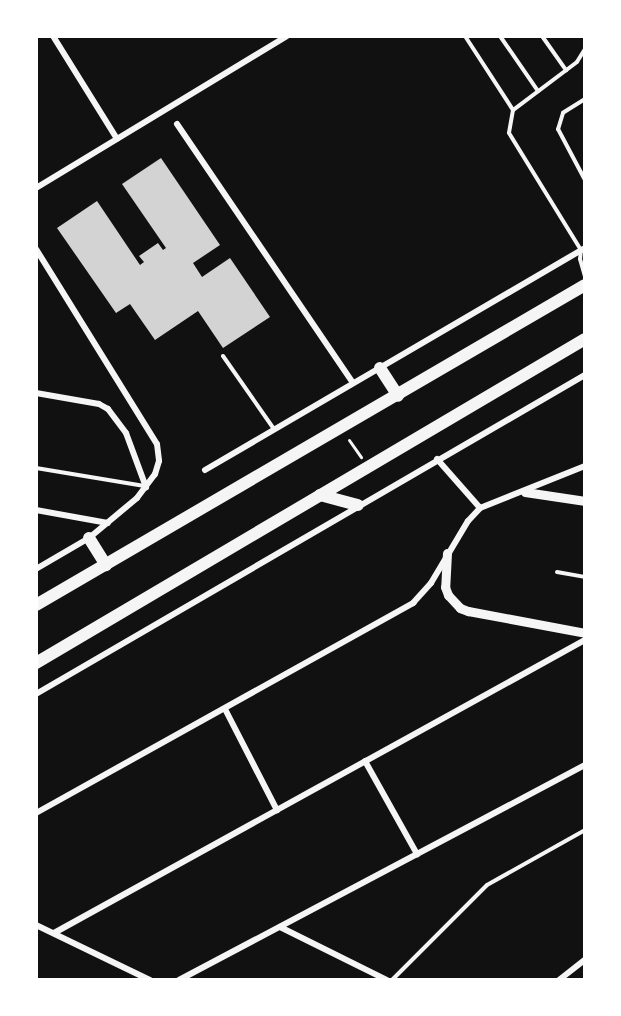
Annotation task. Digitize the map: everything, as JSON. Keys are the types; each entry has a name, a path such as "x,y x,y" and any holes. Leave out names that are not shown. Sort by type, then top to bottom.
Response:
{"main road":[{"path":"36,605 585,285"},
{"path":"36,663 585,339"},
{"path":"380,368 398,396"},
{"path":"320,495 358,505"},
{"path":"89,538 106,565"}],"street":[{"path":"54,36 117,139"},
{"path":"36,188 287,36"},
{"path":"177,124 354,383"},
{"path":"36,249 157,444 159,461 146,487 108,523 89,538 36,568"},
{"path":"205,470 584,250"},
{"path":"36,694 585,375"},
{"path":"36,393 99,404 108,409 126,433 146,487"},
{"path":"437,459 480,508"},
{"path":"36,813 413,603 431,583 447,553 468,521 480,508 525,492 585,466"},
{"path":"525,492 585,501"},
{"path":"36,510 108,523"},
{"path":"447,553 445,588 460,608 585,633"},
{"path":"54,933 585,640"},
{"path":"225,709 278,810"},
{"path":"365,761 417,854"},
{"path":"179,980 585,765"},
{"path":"36,925 150,980"},
{"path":"280,927 387,980"},
{"path":"559,980 585,960"}],"lane":[{"path":"465,36 513,110 509,133 584,250 580,259 585,277"},
{"path":"500,36 537,92"},
{"path":"542,36 566,70"},
{"path":"513,110 577,62 585,49"},
{"path":"585,99 563,113 558,129 585,180"},
{"path":"223,356 274,430"},
{"path":"36,468 146,487"},
{"path":"557,572 585,577"},
{"path":"392,980 487,885 585,831"}],"building":[{"path":"161,158 220,245 193,263 202,277 230,258 270,317 223,348 198,311 155,340 130,304 116,313 57,228 97,201 140,265 144,262 139,256 158,243 163,250 166,248 122,184"}]}
